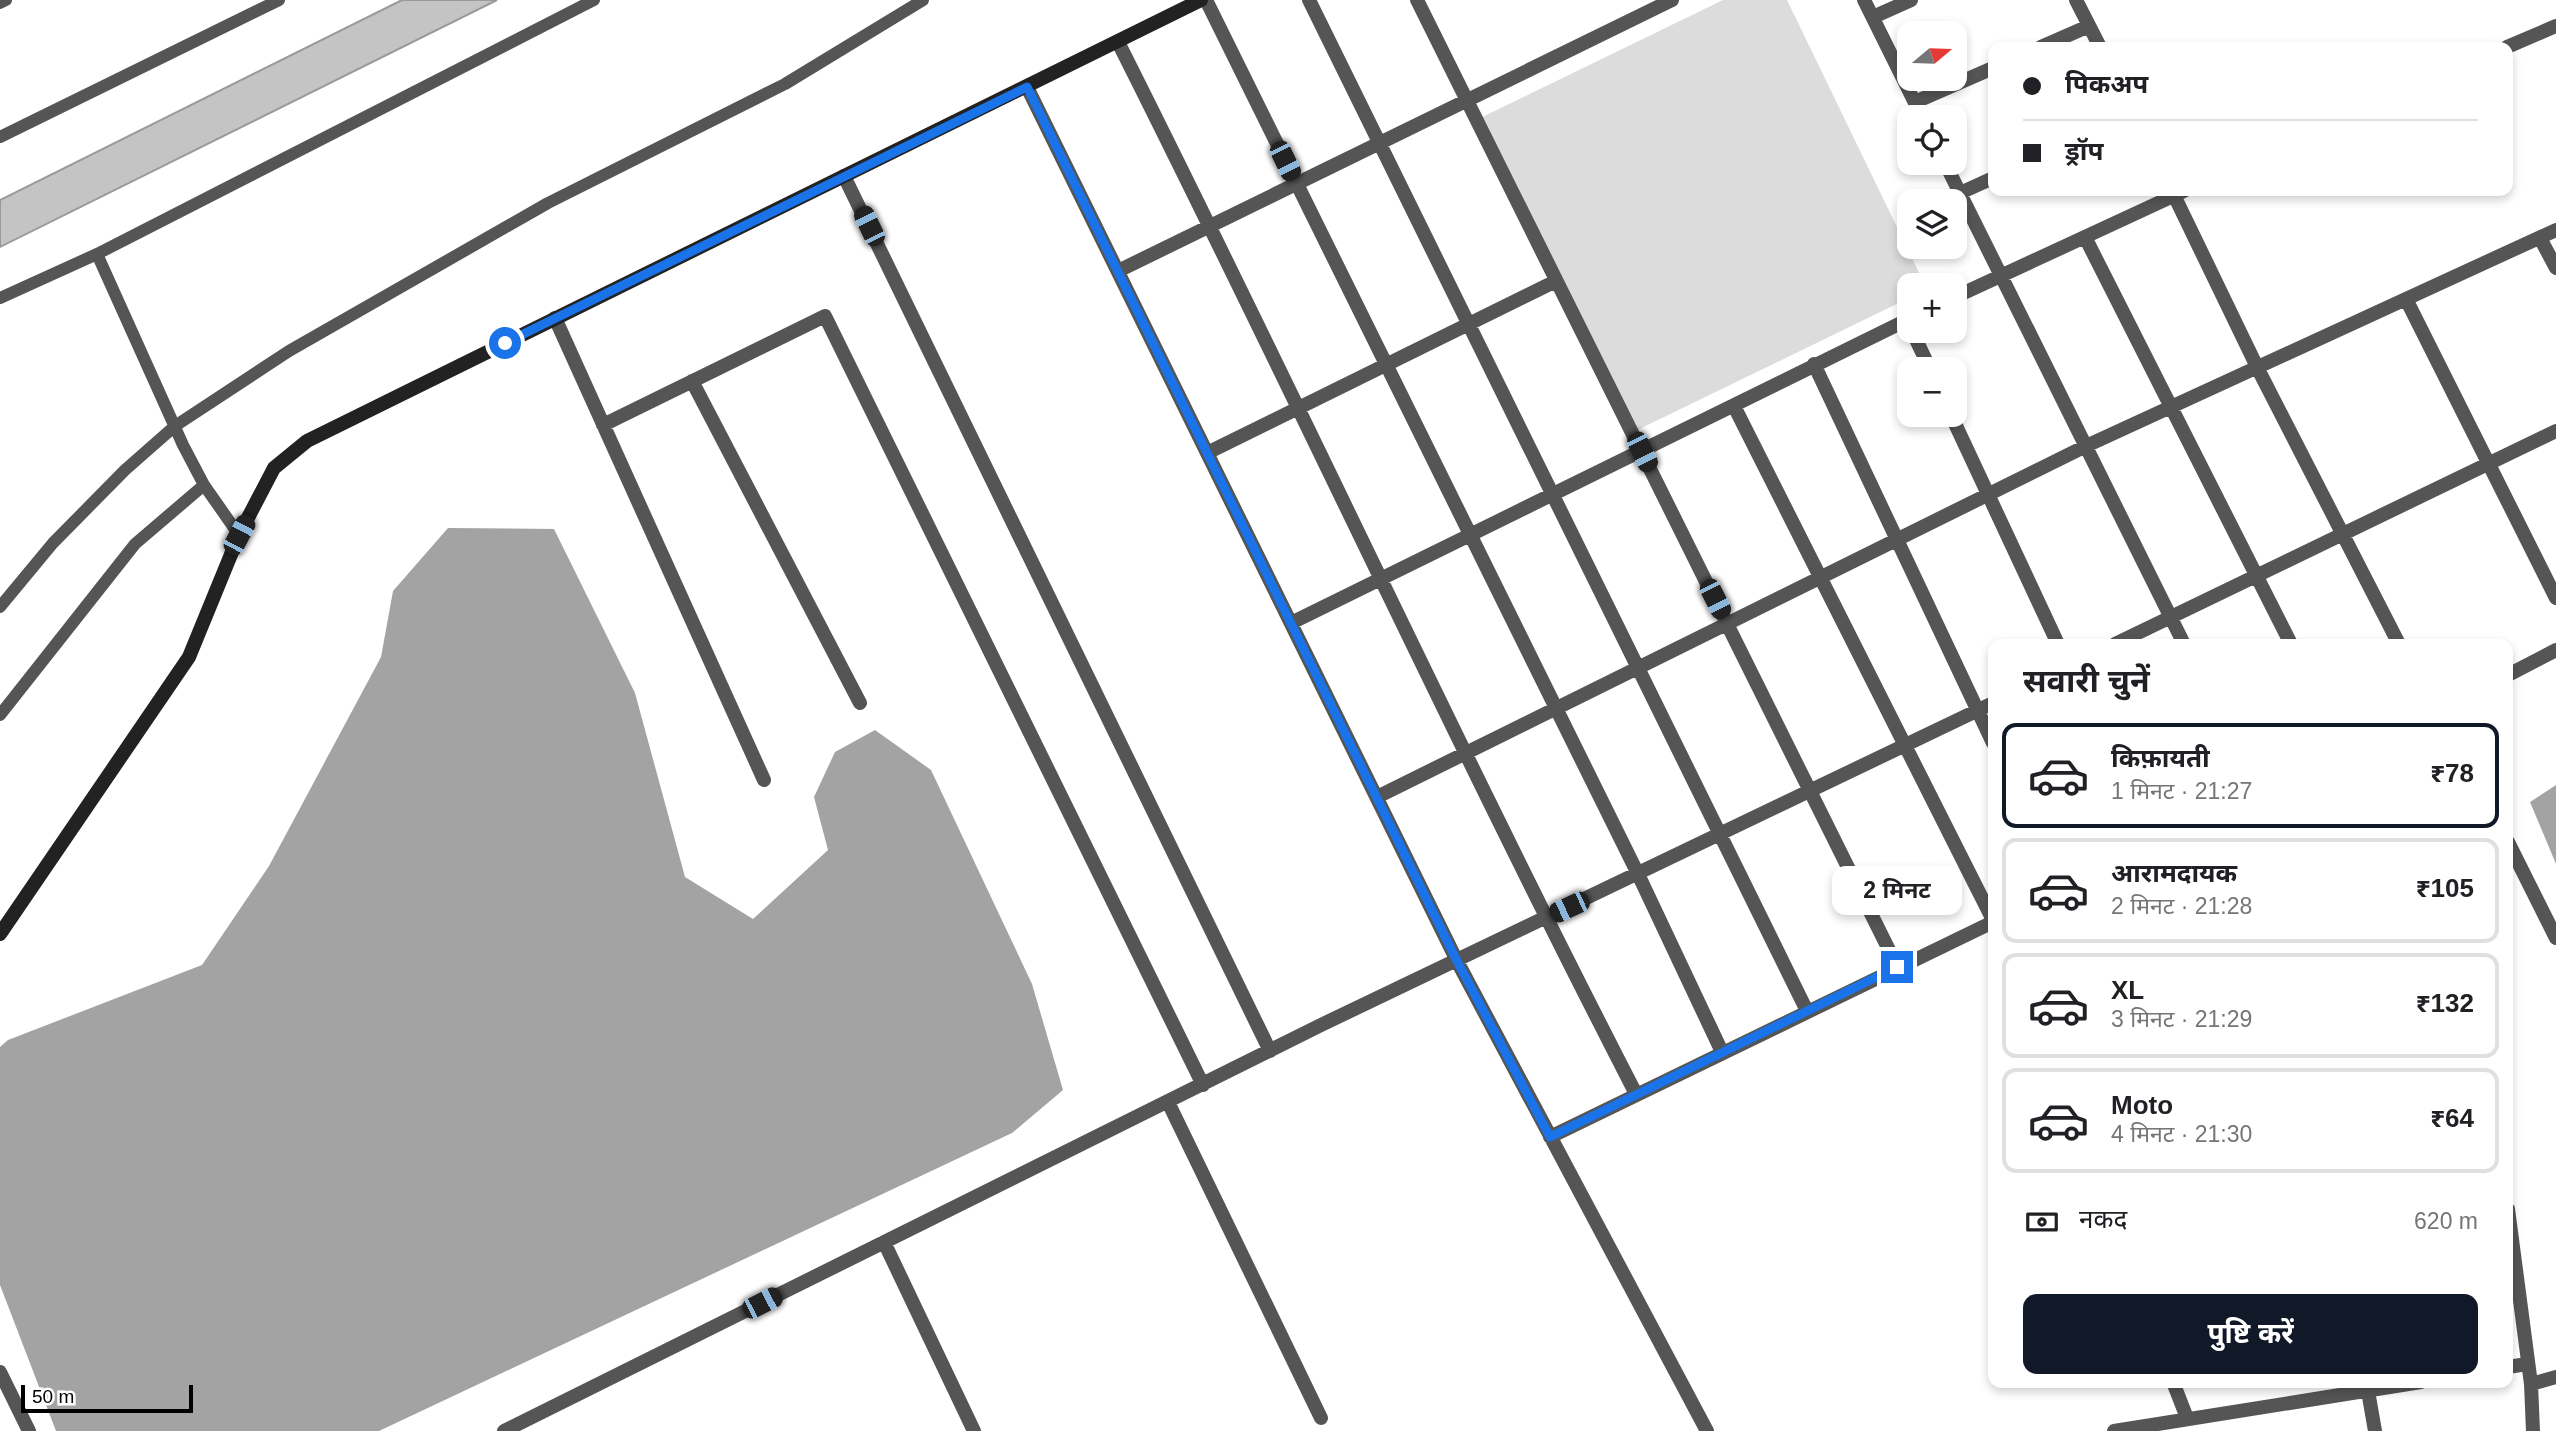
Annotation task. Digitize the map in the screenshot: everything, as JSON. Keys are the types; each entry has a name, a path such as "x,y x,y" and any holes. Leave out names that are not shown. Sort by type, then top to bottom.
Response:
{"street":[{"path":"0,934 189,657 239,535 274,468 307,441 1203,0 1556,708 1723,1052"},
{"path":"1309,0 1807,1011"},
{"path":"1417,0 1897,967"},
{"path":"1118,271 1672,0"},
{"path":"1864,0 1917,105"},
{"path":"1873,17 1910,0"},
{"path":"2076,0 2098,42"},
{"path":"2053,42 2090,26"},
{"path":"2513,44 2556,26"},
{"path":"1118,42 1210,225 1464,754 1636,1094"},
{"path":"1915,102 1988,70"},
{"path":"1027,87 1457,961 1707,1431"},
{"path":"844,176 1269,1052"},
{"path":"1967,189 1988,180"},
{"path":"1967,291 2169,196"},
{"path":"2179,196 2258,369 2396,639"},
{"path":"1967,206 2181,639"},
{"path":"1377,797 2086,446 2556,230"},
{"path":"2085,237 2288,639"},
{"path":"2540,238 2556,268"},
{"path":"1207,453 1467,322 1556,281"},
{"path":"2406,299 2556,598"},
{"path":"603,425 825,316 1203,1085"},
{"path":"555,318 764,780"},
{"path":"1291,623 1642,452 1814,364 1897,329"},
{"path":"1814,364 1988,733"},
{"path":"692,381 860,703"},
{"path":"1734,406 1988,911"},
{"path":"1956,427 2056,639"},
{"path":"2125,639 2556,431"},
{"path":"2513,672 2556,650"},
{"path":"504,1431 1168,1101 1988,706"},
{"path":"2513,852 2556,938"},
{"path":"1550,1137 1988,923"},
{"path":"1168,1101 1321,1418"},
{"path":"884,1242 974,1431"},
{"path":"2513,1248 2531,1384 2533,1431"},
{"path":"2513,1366 2528,1364"},
{"path":"0,1373 29,1431"},
{"path":"2531,1384 2556,1377"},
{"path":"2175,1388 2187,1418"},
{"path":"2114,1431 2382,1388"},
{"path":"2368,1391 2375,1431"}],"lane":[{"path":"0,3 6,0"},
{"path":"0,137 279,0"},
{"path":"0,299 97,254 594,0"},
{"path":"0,607 53,542 125,470 175,426 289,351 536,210 785,84 923,0"},
{"path":"97,254 204,485 239,535"},
{"path":"0,715 135,544 204,485"}],"shaded area":[{"path":"1723,0 1787,0 1897,227 1897,259 1912,259 1919,273 1897,273 1897,304 1627,435 1474,121"},
{"path":"448,528 554,529 635,693 685,877 753,919 828,850 814,797 835,752 875,730 931,770 1032,984 1063,1090 1012,1133 379,1431 56,1431 0,1285 0,1047 8,1040 202,965 269,866 381,657 393,591"},
{"path":"2556,785 2556,864 2530,802"}],"building":[{"path":"402,0 497,0 0,247 0,200"}],"route":[{"path":"505,343 1027,87 1457,961 1550,1137 1897,967"}]}
